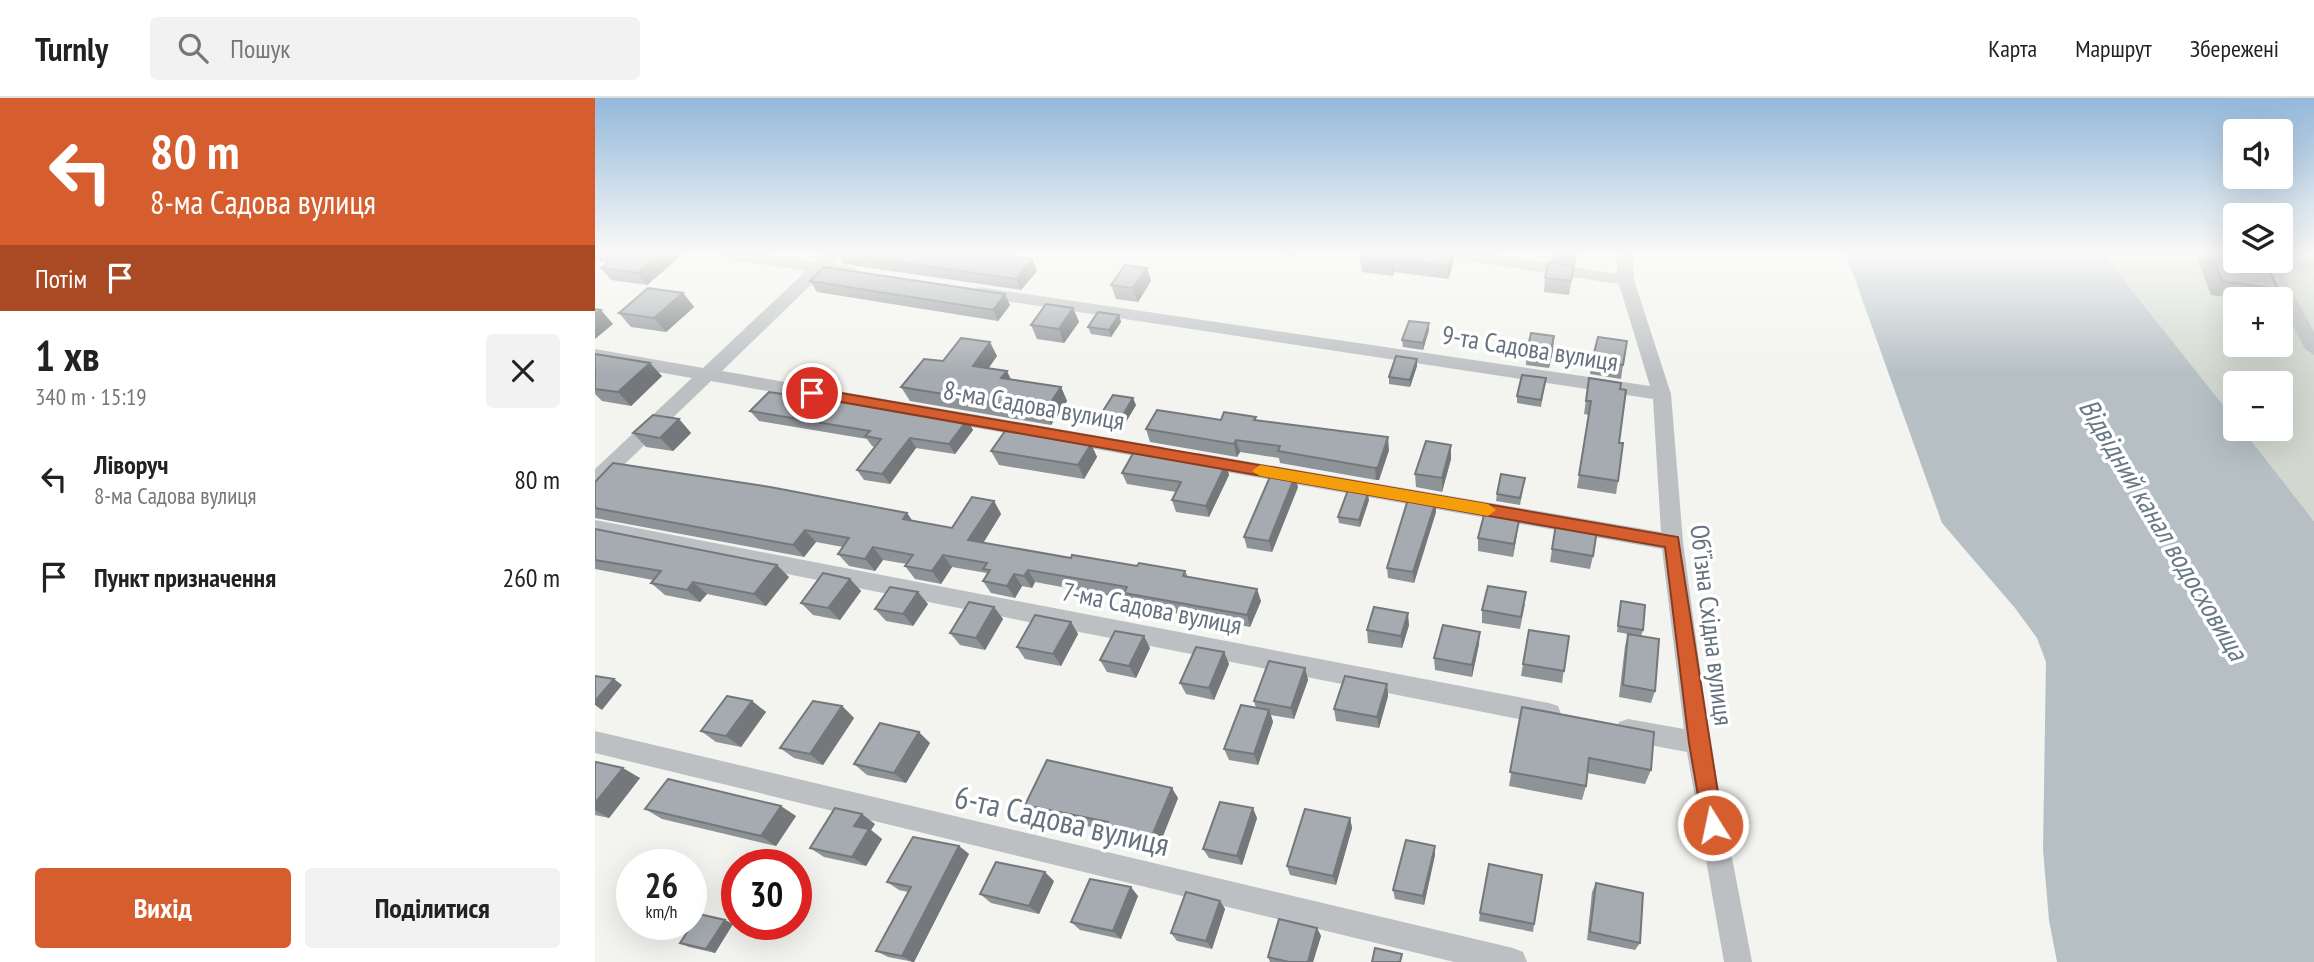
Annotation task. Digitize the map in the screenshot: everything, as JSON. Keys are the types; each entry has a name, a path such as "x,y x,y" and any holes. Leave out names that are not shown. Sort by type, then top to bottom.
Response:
{"street":[{"path":"595,481 791,294"},
{"name":"9-та Садова вулиця","path":"999,294 1662,394"},
{"name":"Обʼїзна Східна вулиця","path":"1631,294 1662,394 1672,542 1698,743 1738,962"},
{"path":"2285,294 2314,349"},
{"name":"8-ма Садова вулиця","path":"595,355 1672,542"},
{"name":"7-ма Садова вулиця","path":"595,528 1576,719"},
{"path":"1603,725 1698,743"},
{"name":"6-та Садова вулиця","path":"595,742 1513,962"}],"shaded area":[{"path":"2135,294 2223,294 2223,357 2293,357 2293,294 2314,294 2314,521 2251,441 2293,441 2293,371 2223,371 2223,405"}],"water":[{"name":"Відвідний канал водосховища","path":"1860,294 2135,294 2223,405 2223,441 2251,441 2314,521 2314,962 2057,962 2049,920 2043,850 2046,662 2037,638 2015,608 1942,523"}],"building":[{"path":"641,294 681,294 654,318 619,313"},
{"path":"894,294 1005,294 993,310"},
{"path":"1046,304 1073,308 1059,329 1031,325"},
{"path":"1098,312 1119,315 1109,330 1088,327"},
{"path":"1409,321 1429,323 1423,343 1402,340"},
{"path":"1531,333 1554,336 1550,355 1527,351"},
{"path":"1598,337 1627,341 1623,365 1592,361"},
{"path":"961,338 990,342 973,366 1007,371 1001,378 1061,387 1045,411 901,387 924,359 943,361"},
{"path":"595,354 650,363 618,392 595,389"},
{"path":"1396,356 1417,359 1410,380 1389,377"},
{"path":"1522,375 1546,378 1541,400 1517,396"},
{"path":"1589,378 1621,383 1620,389 1626,390 1619,443 1623,443 1618,481 1579,475 1591,401 1586,401"},
{"path":"769,392 824,400 828,396 967,420 949,444 910,438 882,474 857,470 881,439 865,436 870,431 750,411"},
{"path":"1113,395 1133,398 1117,425 1096,422"},
{"path":"1157,410 1221,420 1224,412 1256,417 1254,420 1388,437 1378,467 1375,468 1278,451 1280,446 1236,440 1234,444 1146,429"},
{"path":"653,415 679,419 660,438 633,433"},
{"path":"1010,424 1036,429 1032,434 1091,444 1078,465 991,451"},
{"path":"1426,441 1451,445 1442,478 1415,474"},
{"path":"1136,448 1226,464 1206,506 1172,500 1181,482 1122,473"},
{"path":"613,463 770,487 907,513 903,519 952,528 972,497 994,501 968,540 1071,558 1072,555 1137,566 1139,563 1185,571 1183,576 1257,589 1247,615 1124,593 1127,587 1028,570 1024,576 1014,574 1007,586 983,581 990,570 983,569 987,563 943,555 932,571 905,566 913,555 873,547 865,559 838,554 849,538 805,530 793,545 595,508 595,482"},
{"path":"1272,472 1295,476 1269,541 1244,537"},
{"path":"1501,474 1525,478 1520,498 1497,494"},
{"path":"1348,490 1368,493 1359,520 1338,517"},
{"path":"1409,496 1436,501 1413,572 1387,568"},
{"path":"1492,508 1516,513 1515,520 1519,521 1514,544 1478,538 1484,515 1490,516"},
{"path":"1556,524 1597,530 1593,556 1552,549"},
{"path":"595,529 777,565 754,594 693,582 687,590 651,583 661,571 595,560"},
{"path":"823,573 850,579 828,608 801,603"},
{"path":"1488,586 1526,592 1521,617 1482,610"},
{"path":"890,587 918,592 903,614 875,609"},
{"path":"1621,601 1645,605 1643,630 1618,626"},
{"path":"969,602 994,607 976,638 950,633"},
{"path":"1374,607 1408,613 1401,636 1367,630"},
{"path":"1035,615 1071,622 1053,654 1017,647"},
{"path":"1443,625 1480,632 1472,665 1434,658"},
{"path":"1529,630 1569,636 1564,671 1523,664"},
{"path":"1115,631 1144,636 1129,666 1100,660"},
{"path":"1628,634 1659,639 1655,691 1623,685"},
{"path":"1196,647 1224,652 1209,688 1180,683"},
{"path":"1269,661 1305,668 1291,708 1254,701"},
{"path":"595,676 614,679 595,701"},
{"path":"1345,676 1387,684 1377,717 1334,709"},
{"path":"727,696 752,701 726,736 701,731"},
{"path":"813,701 842,706 810,754 780,748"},
{"path":"1241,705 1269,710 1254,754 1224,749"},
{"path":"1522,707 1654,732 1651,770 1589,758 1586,786 1510,772"},
{"path":"880,723 919,732 894,773 854,764"},
{"path":"1047,760 1172,788 1152,836 1106,826 1108,822 1025,805"},
{"path":"595,763 623,768 595,803"},
{"path":"668,779 781,806 761,836 645,809"},
{"path":"1220,802 1253,808 1237,856 1203,849"},
{"path":"835,808 862,814 854,826 869,829 852,857 810,848"},
{"path":"1305,809 1350,818 1333,876 1287,866"},
{"path":"913,837 959,846 902,956 876,951 911,887 887,882"},
{"path":"1406,840 1435,846 1423,896 1393,890"},
{"path":"996,862 1045,872 1029,906 980,894"},
{"path":"1489,864 1542,875 1534,924 1480,913"},
{"path":"1090,879 1131,887 1113,931 1071,922"},
{"path":"1596,883 1643,893 1640,943 1590,932"},
{"path":"1186,892 1220,901 1206,941 1171,933"},
{"path":"707,916 721,919 721,926 706,949 680,943 682,940 707,940"},
{"path":"1279,919 1317,928 1308,962 1289,962 1268,957"},
{"path":"1375,948 1402,954 1400,962 1372,962"}],"slow traffic":[{"path":"1260,471 1488,510"}],"route":[{"path":"812,393 1672,542 1698,743 1713,825"}]}
